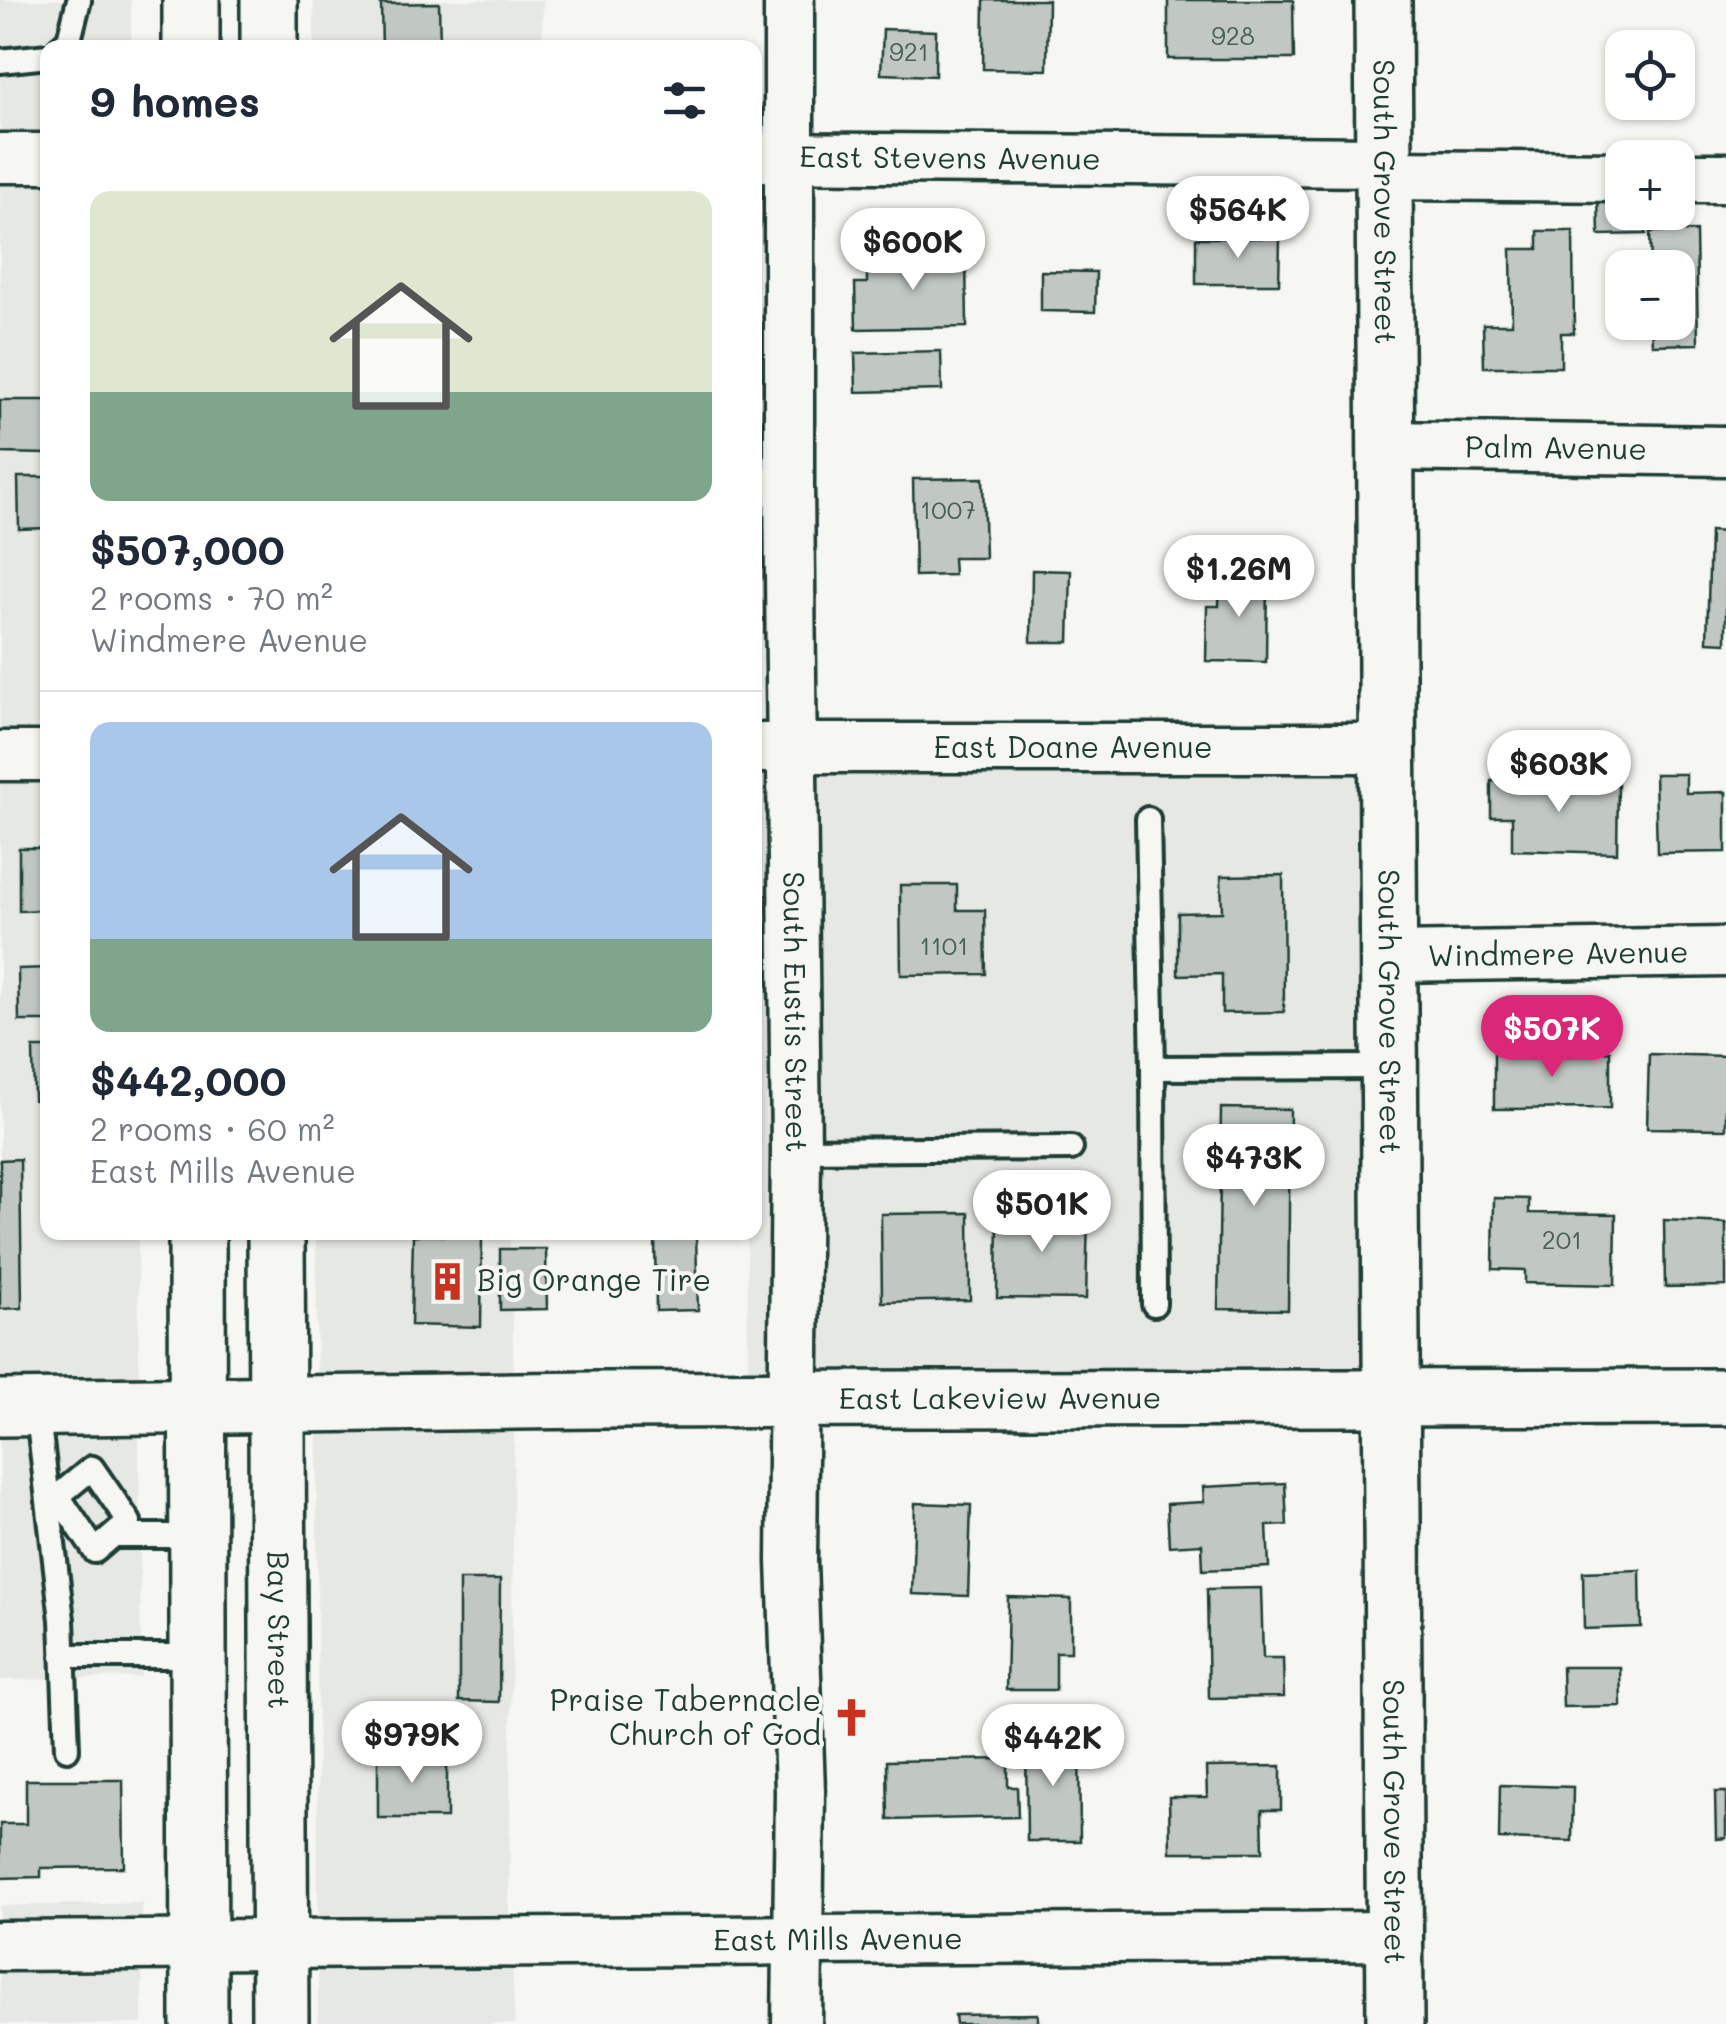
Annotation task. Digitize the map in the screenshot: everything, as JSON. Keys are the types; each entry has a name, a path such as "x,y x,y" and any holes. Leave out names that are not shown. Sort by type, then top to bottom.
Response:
{"street":[{"path":"190,0 191,40"},
{"path":"269,0 269,40"},
{"name":"South Eustis Street","path":"789,0 772,157 789,484 774,748 796,1150 792,1561 800,1791 798,2024"},
{"name":"South Grove Street","path":"1383,0 1395,2024"},
{"name":"East Stevens Avenue","path":"772,157 1605,177"},
{"path":"0,158 40,158"},
{"path":"1695,178 1726,178"},
{"name":"Palm Avenue","path":"1386,446 1726,450"},
{"name":"East Doane Avenue","path":"774,748 1388,748"},
{"path":"0,756 40,756"},
{"name":"Windmere Avenue","path":"1390,957 1726,952"},
{"path":"197,1240 200,2024"},
{"name":"Bay Street","path":"276,1240 280,2024"},
{"name":"East Lakeview Avenue","path":"27,1425 198,1406 792,1399 1726,1396"},
{"name":"East Mills Avenue","path":"0,1946 1394,1936"}],"lane":[{"path":"69,40 79,0"},
{"path":"0,61 40,58"},
{"path":"1148,818 1154,1304"},
{"path":"1153,1068 1390,1067"},
{"path":"796,1150 1070,1148"},
{"path":"27,1425 78,1479"},
{"path":"27,1425 62,1620 67,1750"},
{"path":"92,1468 129,1522 95,1551 58,1496 78,1479 92,1468"},
{"path":"114,1536 198,1536"},
{"path":"63,1656 198,1656"}],"shaded area":[{"path":"0,0 131,0 131,40 40,40 40,1240 138,1240 139,1384 0,1385"},
{"path":"314,0 543,0 542,40 314,40"},
{"path":"1368,720 1372,1374 748,1376 747,1240 762,1240 762,755"},
{"path":"316,1240 510,1240 514,1378 317,1382"},
{"path":"514,1424 509,1909 515,2024 318,2024 317,1428"},
{"path":"139,1430 141,1677 0,1680 0,1431"},
{"path":"142,1903 142,2024 0,2024 0,1906"}],"building":[{"path":"984,0 1048,0 1047,70 983,69"},
{"path":"1168,0 1293,0 1294,59 1168,59"},
{"path":"439,3 440,40 382,40 381,4"},
{"path":"883,29 936,31 935,76 881,74"},
{"path":"1598,192 1605,192 1605,230 1646,230 1646,234 1599,235"},
{"path":"1538,231 1573,231 1574,333 1561,333 1561,367 1484,367 1483,324 1512,324 1511,249 1538,249"},
{"path":"1696,231 1698,344 1652,345 1652,340 1695,340 1695,250 1650,250 1650,232"},
{"path":"1196,238 1280,238 1279,284 1196,284"},
{"path":"966,256 967,327 856,329 855,283 867,283 867,258"},
{"path":"1041,271 1096,272 1095,312 1041,311"},
{"path":"941,351 942,390 856,392 855,353"},
{"path":"0,400 40,400 40,454 0,453"},
{"path":"18,477 40,477 40,528 19,529"},
{"path":"983,478 985,558 953,558 954,575 915,576 913,479"},
{"path":"1710,531 1726,532 1726,643 1707,642"},
{"path":"1032,570 1071,571 1069,642 1031,642"},
{"path":"1220,574 1267,575 1266,662 1206,661 1207,606 1219,606"},
{"path":"1655,774 1686,774 1686,793 1726,792 1726,852 1657,853"},
{"path":"1491,781 1618,784 1617,853 1512,850 1512,817 1491,817"},
{"path":"19,848 40,848 40,910 19,911"},
{"path":"1283,875 1284,1012 1222,1013 1222,974 1178,975 1178,913 1222,912 1221,876"},
{"path":"900,885 957,885 957,910 985,910 986,974 901,975"},
{"path":"40,968 40,1021 19,1021 18,969"},
{"path":"33,1048 40,1048 40,1100 34,1100"},
{"path":"1610,1051 1610,1108 1494,1109 1494,1052"},
{"path":"1649,1054 1726,1056 1726,1129 1647,1128"},
{"path":"1221,1108 1290,1109 1288,1310 1218,1309"},
{"path":"20,1159 22,1308 0,1309 0,1160"},
{"path":"1494,1198 1529,1199 1529,1213 1616,1214 1615,1285 1525,1283 1525,1270 1493,1269"},
{"path":"998,1211 1088,1212 1086,1299 997,1298"},
{"path":"969,1213 970,1300 882,1302 881,1214"},
{"path":"1664,1220 1726,1223 1726,1286 1665,1287"},
{"name":"Big Orange Tire","path":"413,1240 482,1240 481,1327 411,1325"},
{"path":"655,1240 696,1240 698,1310 656,1311"},
{"path":"500,1249 546,1249 547,1309 500,1310"},
{"path":"1285,1483 1287,1525 1267,1526 1269,1567 1203,1570 1202,1544 1169,1546 1167,1504 1204,1502 1203,1487"},
{"path":"915,1503 971,1505 968,1596 912,1594"},
{"path":"1640,1570 1641,1627 1584,1629 1583,1572"},
{"path":"459,1580 500,1580 499,1702 459,1701"},
{"path":"1261,1588 1263,1658 1283,1658 1284,1697 1209,1698 1207,1589"},
{"path":"1008,1597 1071,1599 1071,1652 1056,1652 1056,1690 1006,1690"},
{"path":"1562,1667 1620,1667 1621,1706 1563,1707"},
{"path":"1079,1736 1080,1841 1027,1841 1026,1737"},
{"path":"378,1755 447,1755 447,1818 378,1818"},
{"path":"1008,1759 1008,1787 1017,1787 1018,1817 888,1820 887,1761"},
{"path":"1281,1766 1281,1810 1262,1810 1263,1852 1170,1852 1169,1797 1207,1797 1206,1767"},
{"path":"26,1780 123,1780 124,1867 41,1868 41,1877 0,1878 0,1824 26,1824"},
{"path":"1500,1785 1573,1787 1572,1841 1499,1839"},
{"path":"1715,1792 1726,1792 1726,1838 1716,1839"},
{"path":"1038,2014 1038,2024 956,2024 955,2015"}],"place":[{"name":"Big Orange Tire","path":"447,1281"},
{"name":"Praise Tabernacle Church of God","path":"851,1718"}]}
